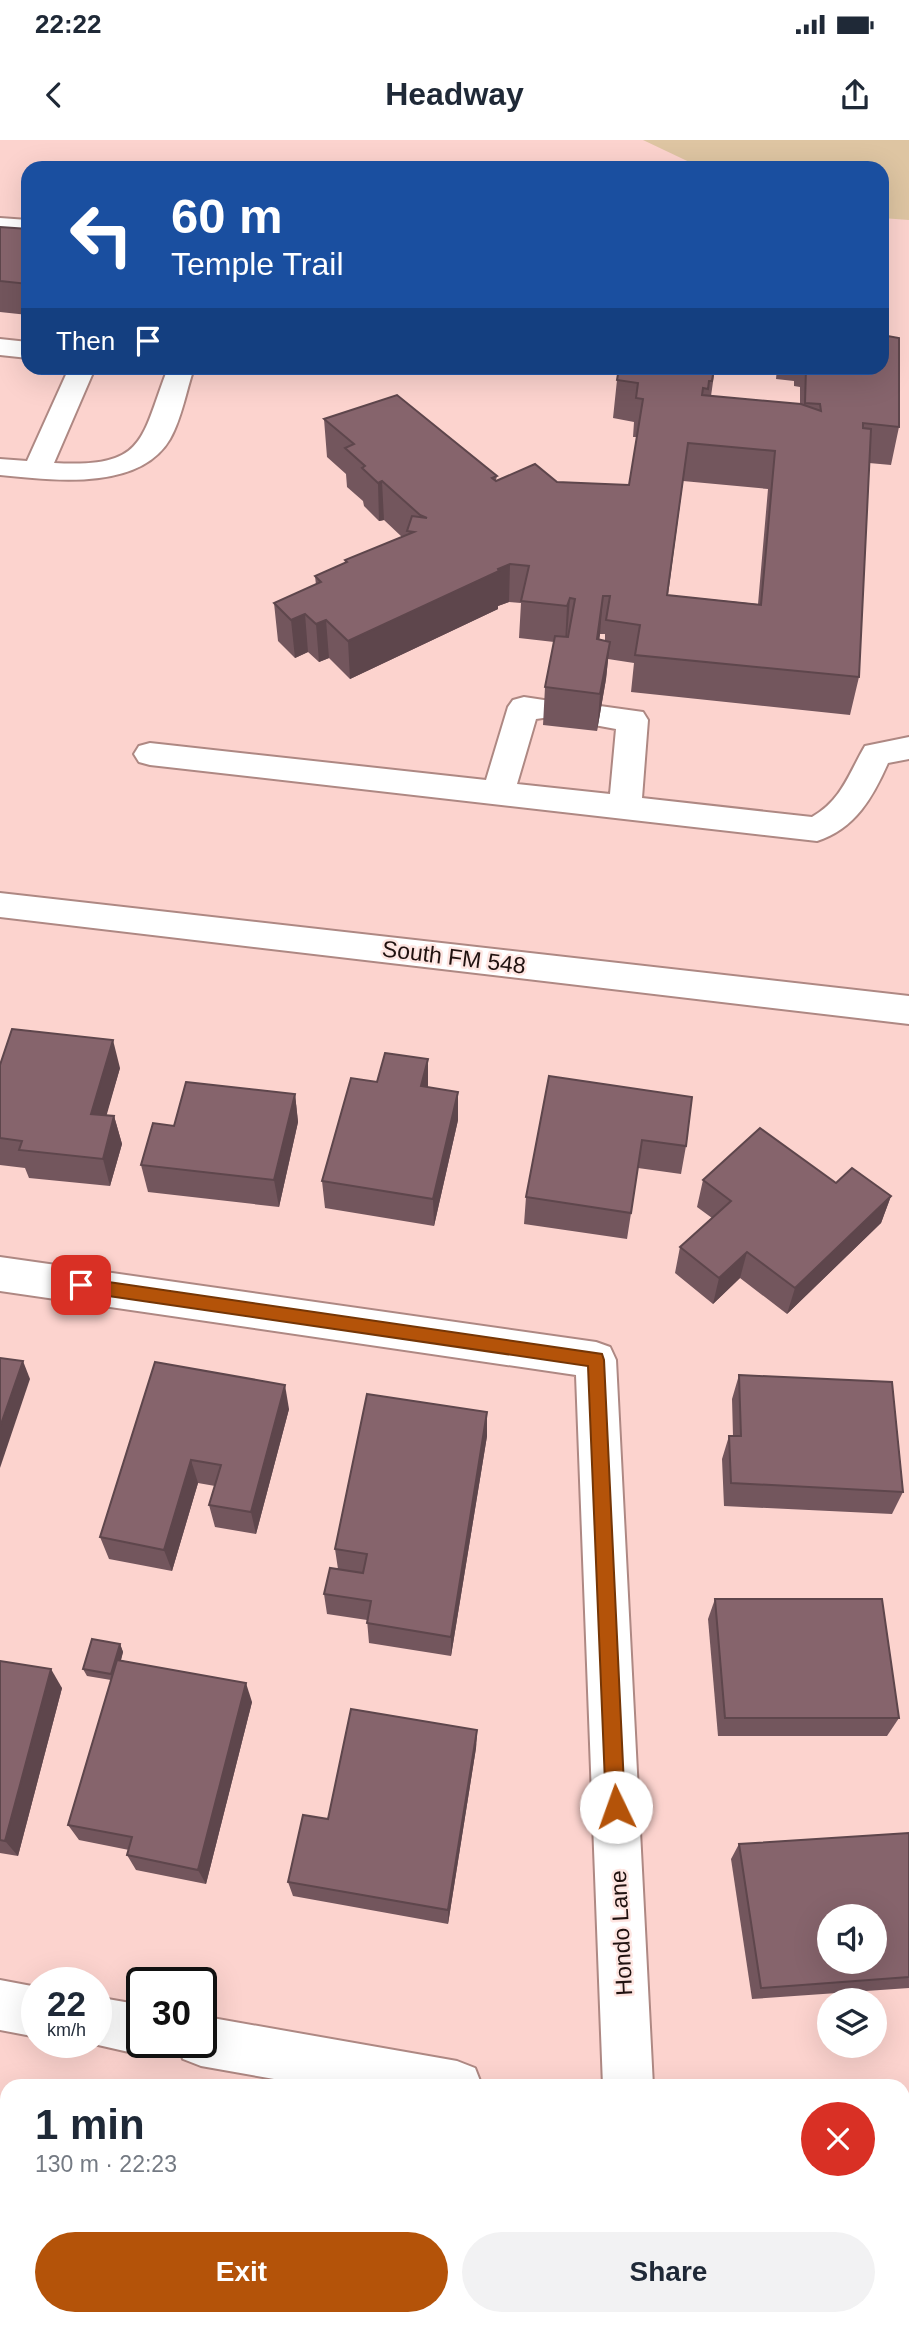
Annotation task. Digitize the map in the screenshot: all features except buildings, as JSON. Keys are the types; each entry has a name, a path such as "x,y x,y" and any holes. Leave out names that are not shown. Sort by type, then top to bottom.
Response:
{"street":[{"path":"0,225 21,226"},
{"path":"37,470 79,375"},
{"path":"0,467 100,471 126,463 146,452 156,438 178,375"},
{"path":"498,793 524,707 546,709"},
{"path":"600,717 632,720 625,808"},
{"path":"150,754 817,829 839,818 860,789 876,754 909,748"},
{"name":"South FM 548","path":"0,905 909,1010"},
{"name":"Hondo Lane","path":"0,1273 596,1360 628,2079"},
{"path":"0,2006 21,2009"},
{"path":"217,2044 417,2079"}],"shaded area":[{"path":"643,140 909,140 909,220 889,219 889,161 687,161"}],"route":[{"path":"81,1285 596,1360 616,1807"}]}
